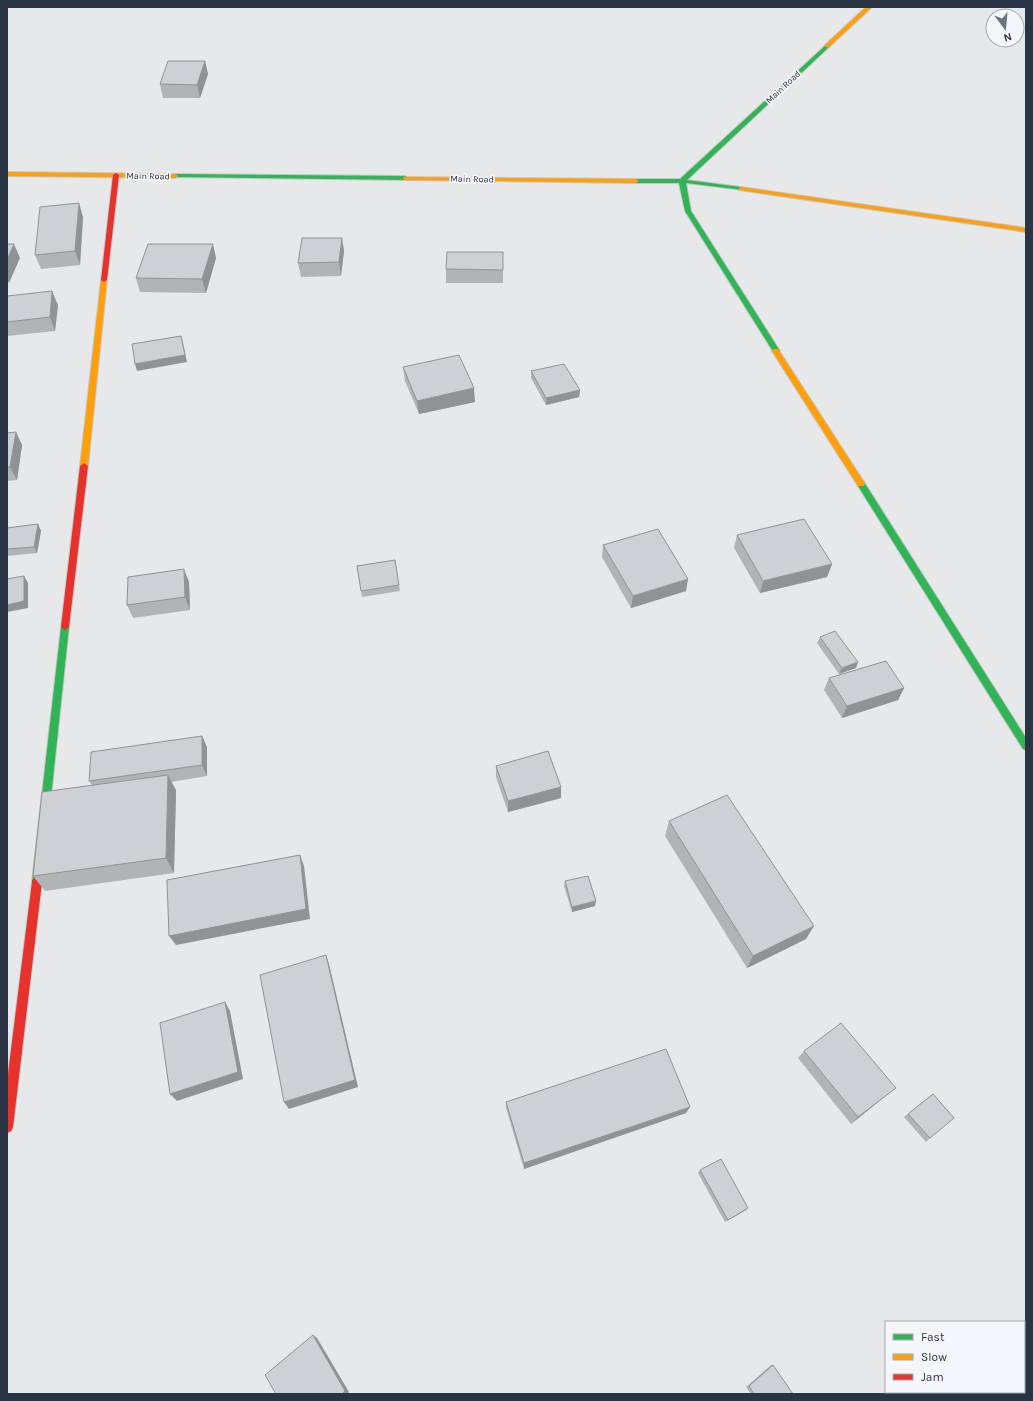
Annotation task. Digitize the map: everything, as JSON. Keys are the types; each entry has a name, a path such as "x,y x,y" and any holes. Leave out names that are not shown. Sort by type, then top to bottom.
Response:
{"main road":[{"name":"Main Road","path":"7,174 682,181 869,7"},
{"path":"7,1127 27,971 116,176"},
{"path":"1026,230 682,181 688,211 1026,746"}],"building":[{"path":"168,61 205,61 197,85 160,84"},
{"path":"79,203 75,251 35,255 40,207"},
{"path":"302,238 342,238 339,262 298,263"},
{"path":"7,244 14,244 7,260"},
{"path":"148,244 213,244 202,279 136,278"},
{"path":"447,252 503,252 503,270 446,269"},
{"path":"52,291 50,317 7,322 7,296"},
{"path":"181,336 185,355 135,364 132,344"},
{"path":"459,355 474,388 417,401 403,367"},
{"path":"564,364 580,390 546,398 531,371"},
{"path":"16,432 10,467 7,467 7,433"},
{"path":"804,519 832,564 763,581 737,535"},
{"path":"38,524 34,547 7,549 7,528"},
{"path":"658,529 688,579 633,596 603,545"},
{"path":"395,560 399,585 361,591 357,566"},
{"path":"184,569 185,597 127,605 128,577"},
{"path":"24,576 24,601 7,605 7,579"},
{"path":"835,631 858,662 842,668 820,637"},
{"path":"886,661 904,688 847,706 829,678"},
{"path":"202,736 202,765 89,781 91,752"},
{"path":"548,751 561,787 508,801 496,766"},
{"path":"168,775 166,858 33,876 42,792"},
{"path":"727,795 814,926 753,956 669,821"},
{"path":"300,855 306,909 169,936 167,880"},
{"path":"588,876 596,901 572,907 565,881"},
{"path":"326,955 355,1080 284,1102 260,975"},
{"path":"225,1002 238,1072 170,1094 160,1023"},
{"path":"841,1023 896,1088 858,1117 804,1051"},
{"path":"666,1049 690,1107 524,1163 506,1102"},
{"path":"933,1094 954,1118 930,1138 908,1114"},
{"path":"721,1159 748,1208 728,1220 700,1170"},
{"path":"1026,1333 1026,1374 1025,1372"},
{"path":"313,1335 345,1391 342,1394 276,1394 265,1375"},
{"path":"773,1365 793,1394 754,1394 749,1386"}],"traffic: fast":[{"path":"636,181 682,181 827,46"},
{"path":"175,176 405,178"},
{"path":"741,189 682,181 688,211 776,351"},
{"path":"861,484 1026,746"},
{"path":"37,882 65,627"}],"traffic: slow":[{"path":"827,46 869,7"},
{"path":"7,174 175,176"},
{"path":"405,178 636,181"},
{"path":"741,189 1026,230"},
{"path":"84,466 104,280"},
{"path":"776,351 861,484"}],"traffic: jam":[{"path":"104,280 116,175"},
{"path":"65,627 84,466"},
{"path":"7,1127 37,882"}]}
